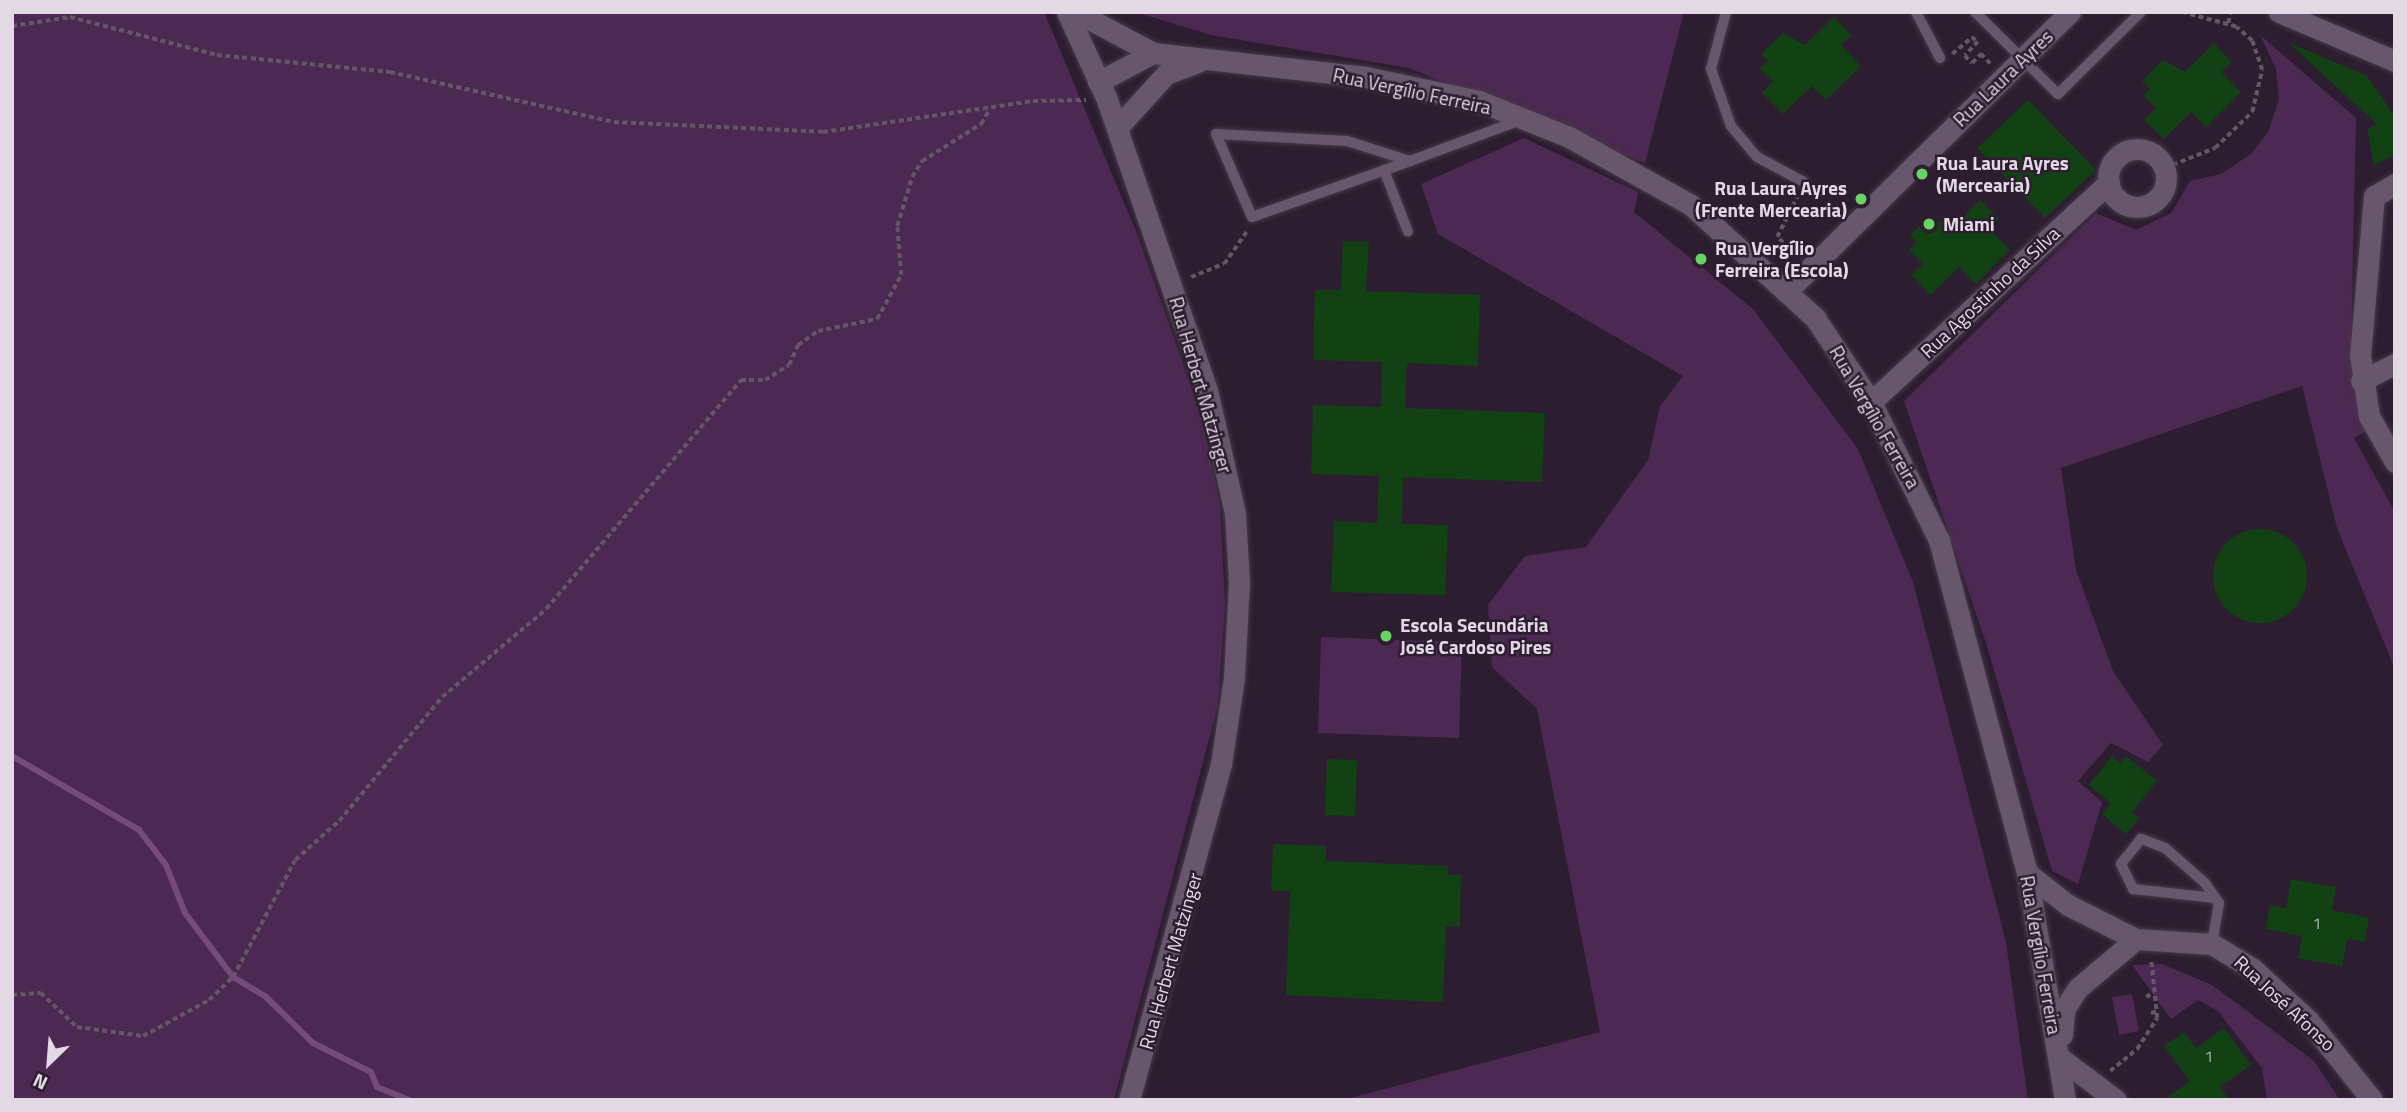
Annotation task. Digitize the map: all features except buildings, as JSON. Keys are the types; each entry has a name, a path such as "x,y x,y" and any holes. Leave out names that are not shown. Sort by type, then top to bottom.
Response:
{"street":[{"name":"Rua Herbert Matzinger","path":"1067,12 1117,128 1172,285 1224,448 1235,513 1234,678 1197,866 1129,1100"},
{"name":"Rua Vergílio Ferreira","path":"1076,12 1153,53 1366,77 1479,101 1523,118 1691,205 1815,318 1871,402 1939,540 2027,873 2060,1058"},
{"name":"Rua Laura Ayres","path":"1786,292 2070,12"},
{"path":"2279,12 2395,61"},
{"path":"1102,90 1153,53"},
{"name":"Rua Vergílio Ferreira","path":"1117,128 1166,74 1205,59"},
{"path":"2130,150 2151,152 2165,168 2164,189 2149,204 2119,200 2109,182 2113,162 2130,150"},
{"name":"Rua Agostinho da Silva","path":"1871,402 2109,182"},
{"path":"2395,184 2374,195 2361,381 2369,416 2395,462"},
{"path":"2361,381 2395,365"},
{"name":"Rua José Afonso","path":"2027,873 2068,905 2143,938 2212,944 2253,969 2309,1021 2372,1100"},
{"path":"2065,1100 2060,1058 2064,1010 2078,988 2143,938"},
{"path":"2060,1058 2100,1084 2116,1100"}],"lane":[{"path":"1726,12 1711,69 1731,126 1757,157 1804,182"},
{"path":"1916,12 1940,58"},
{"path":"1975,12 2058,94 2141,12"},
{"path":"1410,161 1347,141 1216,134 1252,217 1410,161 1523,118"},
{"path":"1384,170 1408,232"},
{"path":"2141,839 2153,843 2215,898 2133,889 2121,864 2141,839"},
{"path":"2212,944 2215,898"}],"path":[{"path":"2165,168 2215,149 2252,112 2262,70 2252,41 2228,23 2181,12"},
{"path":"2228,23 2230,12"},
{"path":"12,26 70,17 217,55 390,72 614,122 823,132 988,112 1033,101 1102,90"},
{"path":"1958,52 1972,37 1978,42 1965,56 1972,63 1981,54 2004,77"},
{"path":"12,995 41,993 77,1027 143,1037 209,1000 233,977 295,860 339,821 442,697 546,609 741,380 765,380 789,365 798,345 818,331 877,319 901,275 897,226 912,177 930,154 981,124 988,112"},
{"path":"1804,182 1777,237 1810,268"},
{"path":"1172,285 1224,264 1241,247 1252,217"},
{"path":"2100,1084 2137,1049 2159,1011 2143,938"},
{"path":"2146,997 2154,992"},
{"path":"2151,1013 2159,1011"}],"shaded area":[{"path":"12,12 1044,12 1138,236 1201,415 1220,505 1225,604 1218,705 1114,1100 12,1100"},
{"path":"1135,12 1684,12 1645,163 1409,68 1211,35"},
{"path":"2260,35 2356,118 2351,348 2367,431 2354,438 2395,512 2395,669 2337,528 2302,386 2061,468 2076,570 2113,671 2163,745 2148,762 2111,743 2078,781 2102,802 2078,884 2052,871 1987,646 1904,401 2096,213 2136,230 2171,213 2190,181 2221,174 2251,154 2268,132 2279,100 2276,69"},
{"path":"1524,138 1638,192 1634,212 1753,309 1858,449 1913,582 2006,942 2028,1100 1343,1100 1600,1032 1537,709 1492,667 1488,605 1525,556 1586,547 1648,460 1660,406 1683,376 1438,234 1421,184"},
{"path":"1321,637 1462,642 1459,738 1318,733"},
{"path":"2162,964 2212,985 2314,1061 2340,1100 2267,1100 2262,1068 2218,1011 2198,1000 2171,1019 2132,965"},
{"path":"2132,994 2139,1031 2119,1035 2112,997"}],"waterway":[{"path":"12,756 139,830 166,865 185,913 233,977 265,996 313,1043 371,1072 377,1087 409,1100"}],"place":[{"name":"Rua Laura Ayres (Mercearia)","path":"1922,174"},
{"name":"Rua Laura Ayres (Frente Mercearia)","path":"1861,199"},
{"name":"Miami","path":"1929,224"},
{"name":"Rua Vergílio Ferreira (Escola)","path":"1701,259"},
{"name":"Escola Secundária José Cardoso Pires","path":"1386,636"}]}
